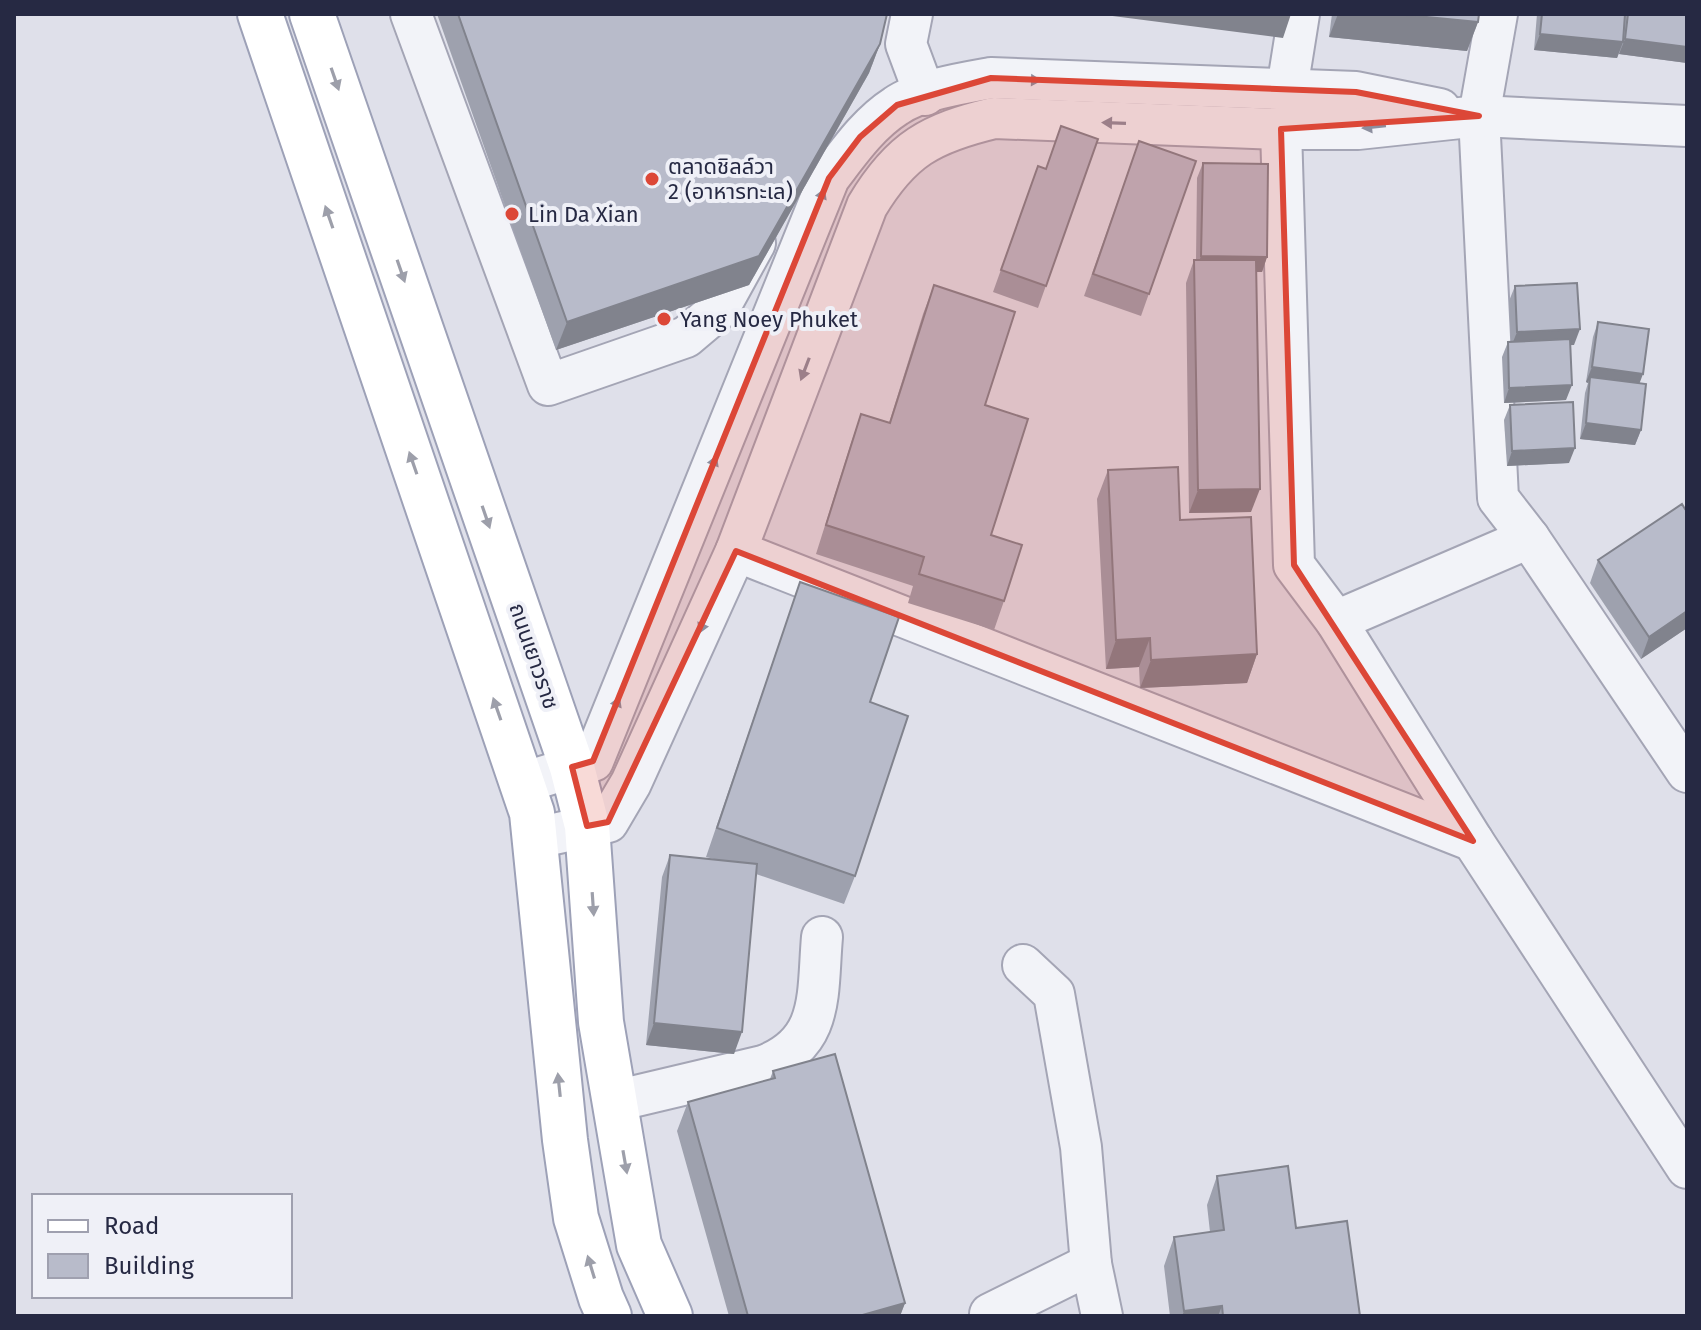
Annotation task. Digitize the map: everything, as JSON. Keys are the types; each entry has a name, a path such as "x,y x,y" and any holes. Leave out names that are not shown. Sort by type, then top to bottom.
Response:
{"main road":[{"path":"260,14 532,813 574,1202 609,1316"},
{"name":"ถนนเยาวราช","path":"312,14 572,767 587,826 601,1022 639,1245 670,1316"}],"street":[{"path":"411,14 548,385 686,337 718,310 757,220 798,254"},
{"path":"912,14 906,44 925,95"},
{"path":"1287,89 1299,14"},
{"path":"1497,14 1479,116 1498,498 1529,538 1687,772"},
{"path":"522,783 593,761 829,178 860,137 897,105 946,87 991,78 1356,92 1479,116 1687,126"},
{"path":"536,838 608,822 631,783 736,551 867,206 885,176 920,144 958,127 994,118 1358,129 1479,116"},
{"path":"1281,129 1294,565 1336,621 1473,841 1687,1168"},
{"path":"718,310 770,323"},
{"path":"1336,621 1529,538"},
{"path":"736,551 1473,841"},
{"path":"615,1101 763,1066 782,1059 796,1048 809,1031 816,1001 822,937"},
{"path":"1023,965 1054,994 1081,1147 1091,1264 1102,1316"},
{"path":"989,1315 1091,1264"}],"highlighted area":[{"path":"991,78 1356,92 1479,116 1281,129 1294,565 1473,841 736,551 608,822 587,826 572,767 593,761 829,178 860,137 897,105"}],"building":[{"name":"ตลาดชิลล์วา 2 (อาหารทะเล)","path":"458,14 887,14 880,44 759,256 567,322"},
{"path":"1396,14 1479,14 1478,22"},
{"path":"1542,14 1625,14 1623,42 1540,34"},
{"path":"1628,14 1687,14 1687,47 1625,39"},
{"path":"1061,126 1098,139 1046,286 1001,270 1038,166 1046,169"},
{"path":"1139,141 1196,161 1149,294 1093,274"},
{"path":"1203,163 1268,164 1267,257 1201,256"},
{"path":"1194,260 1256,260 1260,489 1198,490"},
{"path":"1577,283 1580,329 1517,332 1515,286"},
{"path":"934,285 1015,312 985,405 1028,419 991,535 1022,545 1004,601 919,574 924,557 826,525 861,414 890,423"},
{"path":"1598,322 1649,329 1643,374 1592,367"},
{"path":"1570,339 1572,385 1509,388 1508,342"},
{"path":"1590,377 1646,384 1641,430 1586,423"},
{"path":"1573,402 1575,448 1512,451 1510,405"},
{"path":"1178,467 1180,520 1251,517 1257,654 1151,660 1150,638 1116,640 1108,470"},
{"path":"1682,504 1687,508 1687,611 1649,637 1598,560"},
{"path":"800,582 899,617 870,702 908,716 855,876 717,828"},
{"path":"670,855 757,864 742,1032 654,1023"},
{"path":"835,1054 905,1303 859,1316 748,1316 688,1102 775,1078 773,1071"},
{"path":"1288,1166 1296,1228 1347,1221 1360,1316 1223,1316 1222,1306 1184,1311 1174,1237 1224,1230 1217,1176"}],"place":[{"name":"ตลาดชิลล์วา 2 (อาหารทะเล)","path":"652,179"},
{"name":"Lin Da Xian","path":"512,214"},
{"name":"Yang Noey Phuket","path":"664,319"}]}
